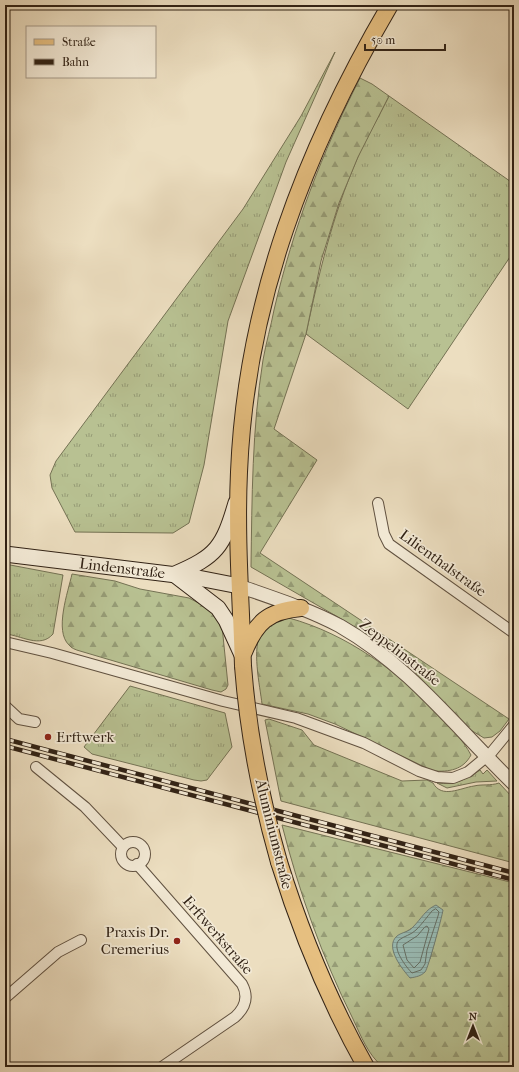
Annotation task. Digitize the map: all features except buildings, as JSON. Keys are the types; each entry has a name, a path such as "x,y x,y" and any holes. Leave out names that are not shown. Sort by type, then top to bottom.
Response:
{"main road":[{"name":"Aluminiumstraße","path":"366,1067 320,973 279,862 267,816 254,750 243,661 239,586 238,494 240,452 249,373 267,290 283,234 304,177 332,111 390,5"},
{"path":"174,574 197,565 212,555 229,526 238,494"},
{"name":"Lindenstraße","path":"5,554 218,580 239,586"},
{"path":"174,574 218,608 226,620 243,661"},
{"path":"243,661 251,635 264,620 282,611 301,608"}],"street":[{"name":"Lilienthalstraße","path":"378,503 384,534 390,544 514,633"},
{"name":"Zeppelinstraße","path":"239,586 301,608 341,627 397,666 432,697 486,757 514,784"},
{"path":"5,642 52,653 224,701 296,718 358,741 419,771 437,777 453,778 468,772 486,757 514,725"},
{"path":"5,706 18,719 35,722"},
{"name":"Erftwerkstraße","path":"36,767 85,807 123,847 121,854 124,861 130,865 137,864 151,874 242,984 246,994 243,1007 235,1018 162,1067"},
{"path":"123,847 133,842 137,843 143,848 144,856 137,864"},
{"path":"5,998 58,952 81,940"}],"green space":[{"path":"335,52 286,162 228,321 204,465 189,523 173,533 75,532 52,488 50,475 56,461 243,209 301,116"},
{"path":"360,78 372,84 389,96 358,157 339,203 321,261 306,334 274,429 317,460 260,553 509,719 500,731 492,737 484,738 469,729 404,661 343,620 251,567 252,489 259,386 274,310 290,250 310,191 333,134"},
{"path":"389,96 514,184 514,251 408,409 306,334 321,267 340,202 368,135"},
{"path":"5,564 63,575 53,634 48,638 36,641 5,634"},
{"path":"72,574 115,581 140,589 189,598 210,609 222,626 228,685 226,689 221,692 212,690 78,651 71,647 65,639 62,621 65,601"},
{"path":"289,618 310,625 351,644 370,656 406,683 452,728 471,755 468,760 460,767 455,769 433,771 335,724 308,714 262,704 257,667 257,647 259,638 262,631 271,624"},
{"path":"130,686 225,713 232,747 207,780 194,780 92,754 84,747"},
{"path":"269,719 302,730 314,745 402,781 427,780 433,783 437,788 446,792 477,785 499,783 514,799 514,863 281,801 265,720"},
{"path":"480,770 483,774 487,770 497,781 476,782 447,788 437,783 460,781"},
{"path":"282,825 514,883 514,1067 383,1067 369,1051 331,972 312,924","holes":["412,928 438,929 430,959 394,953 394,947 398,937"]}],"water":[{"path":"436,905 443,910 427,969 422,974 410,978 396,958 393,946 394,941 397,936 411,929 426,912"}],"railway":[{"path":"5,739 514,873"},
{"path":"5,746 514,880"}],"place":[{"name":"Erftwerk","path":"48,737"},
{"name":"Praxis Dr. Cremerius","path":"177,941"}]}
